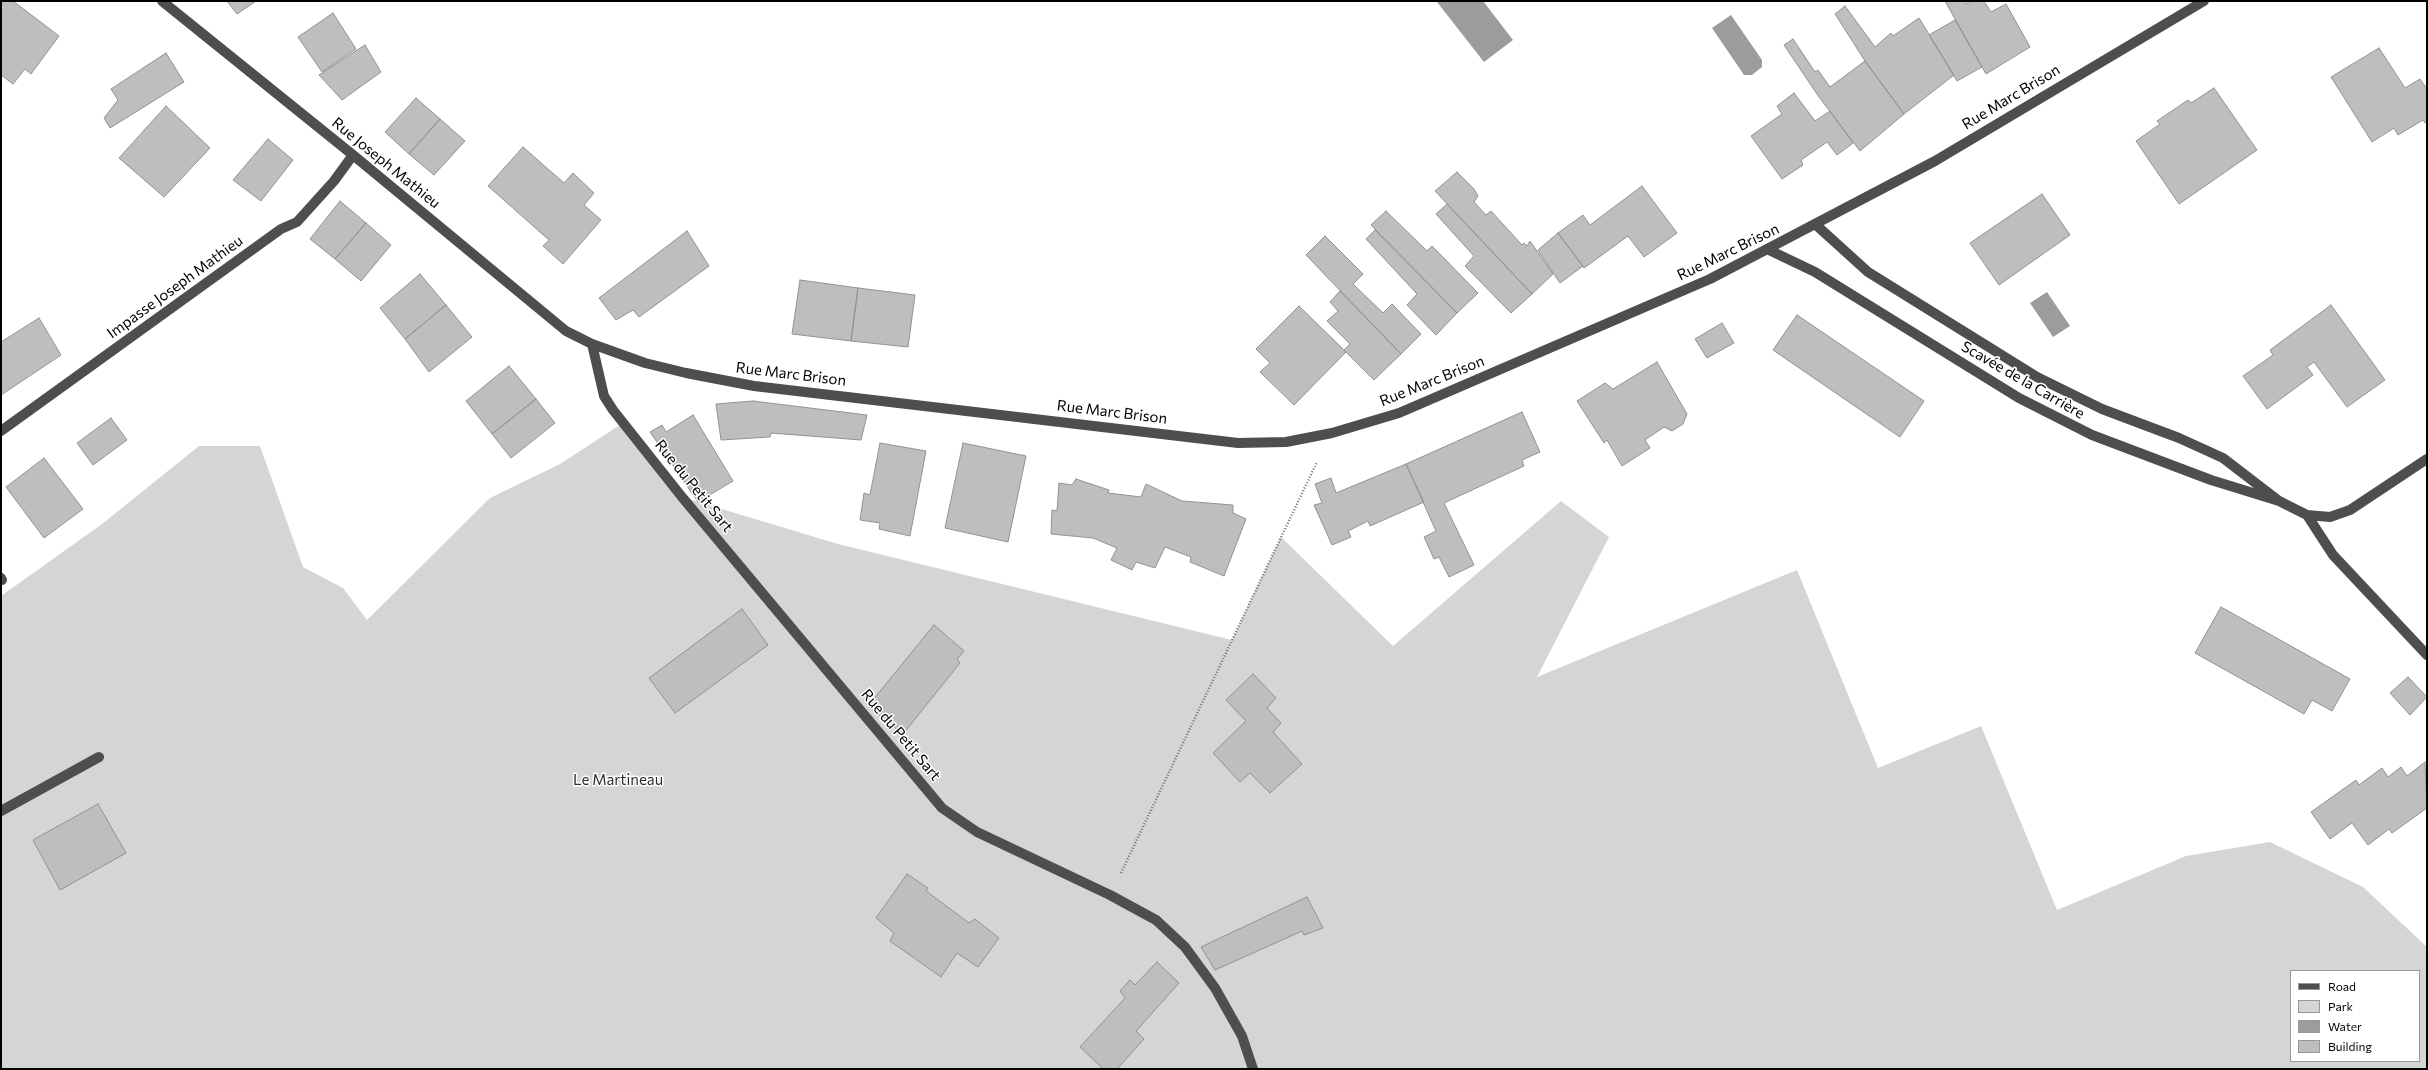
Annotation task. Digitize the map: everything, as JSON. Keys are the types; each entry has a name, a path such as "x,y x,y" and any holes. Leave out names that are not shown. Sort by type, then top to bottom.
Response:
{"street":[{"name":"Rue Joseph Mathieu","path":"162,1 353,155 566,331 592,344"},
{"name":"Rue Marc Brison","path":"592,344 645,363 686,373 761,387 1238,443 1286,442 1332,433 1399,413 1710,279 1769,250 1935,161 2204,1"},
{"name":"Impasse Joseph Mathieu","path":"1,431 268,238 281,229 297,222 334,181 353,155"},
{"name":"Scavée de la Carrière","path":"1815,224 1868,272 2037,377 2102,409 2179,438 2223,458 2279,501"},
{"name":"Scavée de la Carrière","path":"1769,250 1815,272 2019,398 2092,435 2211,480 2279,501 2307,515 2330,517 2350,510 2427,459"},
{"name":"Rue du Petit Sart","path":"592,344 604,396 613,410 682,497 942,808 977,832 1110,895 1156,920 1185,947 1215,988 1242,1036 1253,1069"},
{"name":"Scavée de la Carrière","path":"2307,515 2334,555 2427,655"},
{"path":"1,811 99,757"}],"path":[{"path":"1110,895 1332,433"}],"green space":[{"name":"Le Martineau","path":"623,423 682,497 838,544 1232,640 1281,537 1393,646 1561,501 1609,537 1537,677 1797,570 1878,768 1981,726 2057,910 2186,856 2270,842 2363,887 2427,947 2427,1069 1,1069 1,596 102,524 199,446 260,446 303,567 343,588 367,620 490,498 560,464"}],"water":[{"path":"1483,1 1513,40 1484,62 1437,2"},
{"path":"1731,15 1762,60 1762,67 1752,75 1744,75 1712,28"},
{"path":"2047,292 2070,326 2053,337 2030,303"}],"building":[{"path":"1,1 13,1 59,36 31,74 25,69 13,84 1,75"},
{"path":"227,1 256,1 237,14"},
{"path":"1945,1 1966,1 1967,4 1971,1 1984,1 1991,12 2006,4 2030,47 1986,74"},
{"path":"1845,6 1875,47 1891,33 1893,36 1919,18 1954,75 1904,114 1865,61 1835,14"},
{"path":"333,13 356,49 322,72 298,37"},
{"path":"1955,20 1982,67 1957,81 1929,35"},
{"path":"1793,39 1815,72 1818,70 1830,87 1865,61 1904,114 1860,151 1819,97 1784,45"},
{"path":"365,45 381,72 342,100 319,75"},
{"path":"2379,48 2405,88 2420,79 2427,89 2427,121 2425,123 2423,120 2398,135 2394,128 2372,142 2331,77"},
{"path":"166,53 184,82 110,128 104,118 118,100 111,89"},
{"path":"2214,88 2257,150 2179,204 2136,141 2160,124 2157,121 2188,100 2191,103"},
{"path":"1794,93 1815,121 1830,111 1853,143 1837,155 1827,142 1801,160 1803,165 1782,179 1751,136 1782,114 1777,106"},
{"path":"416,98 440,119 409,154 385,132"},
{"path":"166,106 210,148 164,197 119,158"},
{"path":"440,119 465,141 434,175 409,154"},
{"path":"268,139 293,160 261,201 233,180"},
{"path":"523,147 564,183 573,173 594,193 584,205 601,220 563,264 543,246 549,240 488,186"},
{"path":"1457,172 1474,189 1478,196 1474,202 1486,215 1491,211 1522,245 1524,243 1527,246 1530,241 1553,274 1532,294 1435,191"},
{"path":"1642,186 1677,233 1644,257 1628,236 1584,268 1558,233 1583,215 1590,225"},
{"path":"2042,194 2070,235 1999,285 1970,243"},
{"path":"340,201 366,223 335,259 310,239"},
{"path":"1447,204 1532,294 1511,313 1465,266 1474,256 1436,214"},
{"path":"1386,211 1427,251 1432,246 1478,293 1457,313 1371,225"},
{"path":"366,223 391,245 361,281 335,259"},
{"path":"1375,230 1457,313 1436,335 1407,305 1417,294 1366,239"},
{"path":"687,231 709,266 639,317 633,310 616,320 599,298"},
{"path":"1558,233 1583,266 1560,283 1538,250"},
{"path":"1325,236 1363,274 1353,284 1383,313 1392,304 1421,334 1401,354 1306,255"},
{"path":"420,274 446,305 405,339 380,308"},
{"path":"800,280 858,288 851,341 792,334"},
{"path":"858,288 915,295 908,347 851,341"},
{"path":"1340,291 1401,354 1374,380 1344,350 1350,344 1327,321 1338,311 1330,302"},
{"path":"446,305 472,337 429,372 405,339"},
{"path":"2331,305 2385,380 2347,407 2314,362 2307,367 2313,375 2267,409 2243,376 2273,355 2270,350"},
{"path":"1299,306 1346,352 1294,405 1260,372 1270,363 1256,349"},
{"path":"1797,315 1924,401 1900,437 1773,350"},
{"path":"39,318 61,355 1,395 1,342"},
{"path":"1722,323 1734,343 1707,358 1695,339"},
{"path":"1657,362 1687,414 1683,424 1672,431 1664,427 1645,440 1650,448 1622,466 1607,440 1604,443 1577,401 1605,383 1613,389"},
{"path":"509,366 536,399 492,434 466,401"},
{"path":"536,399 555,423 511,458 492,434"},
{"path":"753,401 867,415 861,440 771,433 770,437 721,440 716,404"},
{"path":"1522,412 1540,452 1522,460 1524,466 1444,503 1474,565 1449,577 1439,557 1434,559 1424,537 1436,531 1406,464"},
{"path":"693,415 733,481 698,502 650,432 662,425 666,432"},
{"path":"111,418 127,440 93,465 77,443"},
{"path":"880,443 926,451 910,536 879,529 880,523 860,520 864,493 870,495"},
{"path":"963,443 1026,456 1008,542 945,528"},
{"path":"44,458 83,509 44,538 6,487"},
{"path":"1406,464 1424,502 1370,526 1368,521 1348,531 1351,537 1332,545 1314,505 1322,503 1315,484 1331,478 1336,493"},
{"path":"1076,479 1109,490 1108,493 1141,497 1146,484 1182,501 1233,505 1233,513 1246,519 1224,576 1190,562 1191,557 1165,547 1155,568 1136,562 1132,570 1111,560 1117,548 1093,538 1051,534 1052,510 1057,511 1059,483 1072,485"},
{"path":"2221,607 2350,679 2332,711 2312,700 2304,714 2195,653"},
{"path":"742,609 768,645 675,713 649,678"},
{"path":"934,625 964,651 957,659 960,663 903,734 868,706"},
{"path":"1253,674 1276,698 1267,708 1281,723 1273,732 1302,764 1270,793 1250,773 1240,782 1213,753 1246,721 1226,700"},
{"path":"2408,677 2427,697 2410,715 2390,693"},
{"path":"2425,762 2427,808 2392,833 2389,829 2368,845 2352,823 2330,839 2311,812 2356,780 2359,785 2382,768 2388,777 2401,767 2407,776"},
{"path":"98,804 126,853 60,890 33,840"},
{"path":"907,874 928,888 926,891 969,923 975,919 999,938 978,967 957,953 941,977 890,941 894,933 876,918"},
{"path":"1307,897 1323,928 1304,935 1302,931 1215,970 1201,947"},
{"path":"1157,962 1179,983 1136,1031 1144,1039 1117,1069 1103,1069 1080,1047 1125,998 1120,991 1130,980 1135,985"}]}
